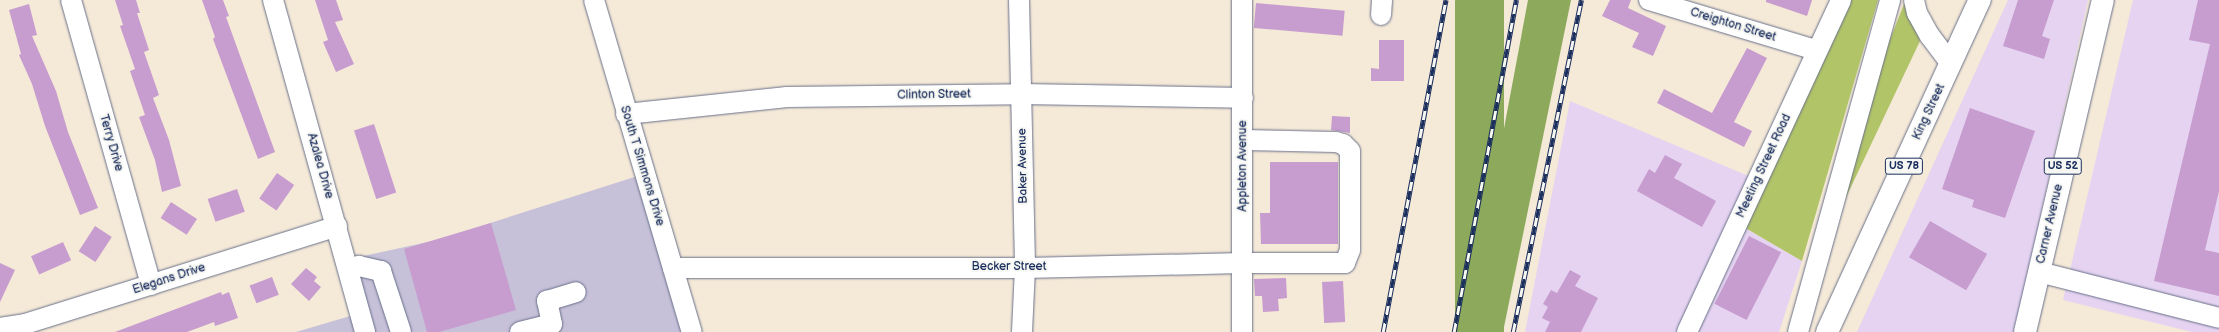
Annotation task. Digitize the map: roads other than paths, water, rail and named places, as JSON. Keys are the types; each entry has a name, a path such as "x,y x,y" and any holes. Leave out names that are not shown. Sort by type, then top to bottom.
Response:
{"main road":[{"name":"King Street","path":"1827,332 1980,0"},
{"name":"Carner Avenue","path":"2025,332 2103,0"}],"street":[{"name":"Terry Drive","path":"71,0 151,285"},
{"name":"Azalea Drive","path":"273,0 337,226 365,332"},
{"name":"South T Simmons Drive","path":"594,0 626,114 692,332"},
{"name":"Baker Avenue","path":"1019,0 1025,268 1022,332"},
{"name":"Appleton Avenue","path":"1242,0 1242,332"},
{"name":"Creighton Street","path":"1649,0 1816,50"},
{"name":"Meeting Street Road","path":"1688,332 1816,50 1841,0"},
{"path":"1798,332 1890,0"},
{"path":"1914,0 1917,13 1930,36 1951,64"},
{"name":"Clinton Street","path":"626,114 787,97 1021,94 1243,98"},
{"name":"Becker Street","path":"673,268 1025,268 1243,263 1345,263 1350,250 1350,151 1343,144 1336,142 1243,140"},
{"name":"Elegans Drive","path":"0,328 25,324 337,226"},
{"path":"349,270 359,266 381,271 401,332"},
{"path":"2038,272 2219,318"},
{"path":"520,332 552,324 547,302 576,292"}],"railway":[{"path":"1383,332 1446,0"},
{"path":"1454,332 1516,0"},
{"path":"1513,332 1581,0"}]}
